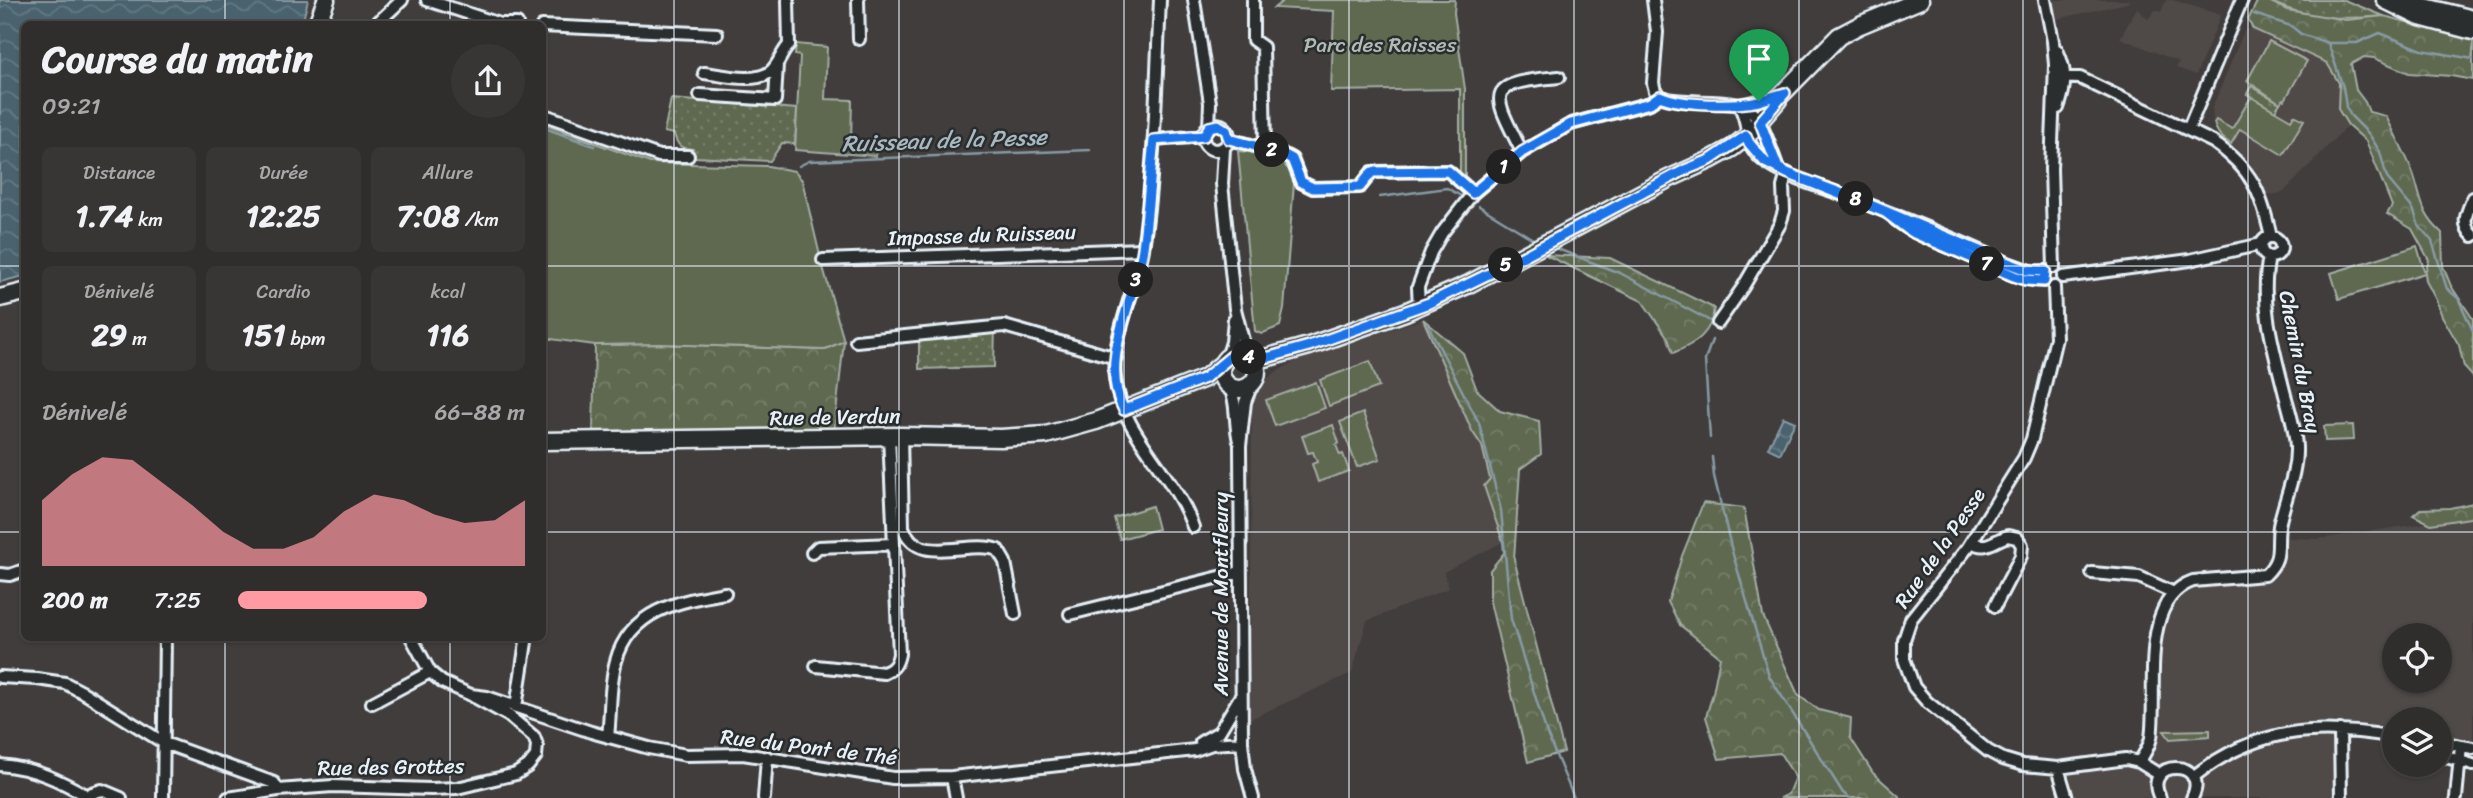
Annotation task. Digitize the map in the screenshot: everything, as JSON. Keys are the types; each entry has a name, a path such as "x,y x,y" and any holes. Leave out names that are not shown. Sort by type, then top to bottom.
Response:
{"main road":[{"path":"318,21 328,0"},
{"path":"325,21 328,0"},
{"path":"1309,346 1271,366 1242,389 1227,385 1221,375 1225,360 1234,354 1265,358 1309,346 1419,307 1495,271 1685,170 1710,160 1752,126 1839,36 1920,0"},
{"path":"2385,0 2420,17 2441,11 2473,31"},
{"path":"2398,0 2473,19"},
{"path":"0,298 21,293"},
{"path":"0,306 21,301"},
{"path":"1249,356 1256,369 1254,380"},
{"name":"Rue de Verdun","path":"546,441 895,436 1001,438 1046,435 1124,410 1205,378 1225,360"},
{"name":"Rue de Verdun","path":"1124,410 1139,409 1214,384 1227,385"}],"street":[{"path":"379,21 402,0"},
{"path":"427,0 491,21"},
{"path":"704,73 757,78 771,72 782,51 789,45 788,0"},
{"path":"858,0 859,39"},
{"path":"1160,0 1154,140 1143,249 1118,341 1114,376 1124,410 1144,446 1171,483 1193,527"},
{"path":"1194,0 1210,103 1204,142 1265,148 1281,153 1292,159 1301,182 1313,188 1360,187 1372,172 1448,171 1475,191"},
{"path":"1253,0 1253,40 1263,47 1265,148"},
{"path":"1653,0 1657,32 1653,83 1660,96 1676,101 1739,105 1781,97"},
{"path":"1739,105 1749,109 1752,126 1749,143 1765,162 1885,212 1910,231 2026,280 2049,277 2060,284 2063,277 2190,260 2267,241 2279,242 2281,248 2278,254 2269,257 2263,252 2267,241 2262,199 2249,174 2233,156 2213,142 2080,78 2060,77 2064,66 2053,41 2045,0"},
{"path":"2188,130 2242,3"},
{"path":"546,26 717,34"},
{"path":"700,95 775,100 777,64"},
{"path":"1522,152 1500,107 1502,92 1507,85 1519,81 1559,77"},
{"name":"Rue de la Pesse","path":"2060,77 2064,93 2055,118 2049,277 2056,338 2032,439 2024,458 1972,542 1908,625 1904,651 1914,687 1927,702 1987,751 2023,765 2058,768 2119,759 2139,762"},
{"path":"1419,307 1418,287 1432,252 1442,233 1475,191 1522,152 1571,124 1650,103 1660,96"},
{"path":"1210,103 1223,127 1222,184 1235,309 1249,356"},
{"path":"1718,323 1743,287 1780,224 1784,211 1783,171 1745,118 1739,105"},
{"path":"546,115 659,156 688,156"},
{"path":"1154,140 1206,132 1214,125 1223,127"},
{"path":"2473,198 2464,219 2473,236"},
{"name":"Impasse du Ruisseau","path":"823,260 1143,249"},
{"name":"Chemin du Bray","path":"2174,593 2193,581 2265,575 2276,562 2279,526 2295,465 2296,448 2270,334 2265,275 2269,257"},
{"path":"1225,360 1233,333 1235,309"},
{"path":"856,341 1004,326 1116,358"},
{"name":"Avenue de Montfleury","path":"1253,798 1242,742 1240,446 1245,402 1254,380"},
{"name":"Avenue de Montfleury","path":"1227,385 1236,403 1236,428 1240,446"},
{"path":"816,666 884,673 892,670 897,662 895,436"},
{"path":"895,436 905,535 930,550 998,550 1004,562 1016,614"},
{"path":"1972,542 1978,546 1987,546 2008,536 2017,538 2022,545 2021,556 1996,606"},
{"path":"812,553 818,547 894,544"},
{"path":"0,574 9,575 21,571"},
{"path":"1070,614 1240,572"},
{"path":"2092,573 2134,576 2174,593 2159,620 2151,739 2139,762 2160,775"},
{"path":"608,737 616,660 629,634 646,616 658,609 725,593"},
{"path":"163,798 165,641"},
{"path":"413,641 430,672 442,682 471,695"},
{"path":"516,707 526,642"},
{"path":"373,703 430,672"},
{"path":"0,677 65,683 164,743 274,783 278,790"},
{"path":"1241,694 1219,732 1234,733 1242,742"},
{"name":"Rue du Pont de Thé","path":"471,695 487,697 649,748 686,755 743,754 767,757 884,778 952,777 1242,742"},
{"name":"Rue des Grottes","path":"228,798 278,790 333,786 457,788 516,774 528,766 536,756 537,745 534,737 523,726 471,695"},
{"path":"2193,777 2225,755 2253,742 2294,731 2340,730 2382,735"},
{"path":"2340,730 2341,798"},
{"name":"Rue du Pont de Thé","path":"1186,750 1219,732"},
{"path":"1225,743 1244,758"},
{"path":"2452,744 2473,748"},
{"path":"2456,798 2461,746"},
{"path":"764,798 767,757"},
{"path":"2452,759 2473,765"},
{"path":"0,765 31,769 54,777 89,797 102,790 121,798"},
{"path":"2160,798 2156,790 2160,775 2175,767 2187,770 2193,777 2195,789 2192,798"},
{"path":"2058,768 2067,798"},
{"path":"952,777 956,798"}],"shaded area":[{"path":"2052,0 2129,0 2128,3 2057,19"},
{"path":"2166,0 2221,15 2196,75 2176,68 2179,62 2120,38 2137,8 2148,19 2155,10 2161,12"},
{"path":"2245,29 2253,29 2327,63 2339,83 2338,109 2348,125 2284,192 2267,196 2251,164 2220,137 2213,120 2212,108"},
{"path":"1423,319 1472,431 1482,446 1490,479 1484,486 1503,542 1444,572 1449,588 1367,621 1352,673 1250,719 1252,409 1259,387 1274,373 1296,361"},
{"path":"2473,516 2473,746 2452,742 2452,707 2382,707 2382,729 2334,721 2334,798 2061,798 2057,781 2069,774 2149,763 2159,616 2187,583 2271,569 2278,537 2318,539"}],"green space":[{"name":"Parc des Raisses","path":"1284,0 1455,0 1454,13 1465,89 1465,176 1476,186 1474,189 1460,177 1460,89 1331,91 1334,11 1274,8"},
{"path":"2258,0 2267,0 2287,10 2346,20 2384,16 2473,39 2473,80 2409,73 2374,58 2364,57 2351,64 2356,90 2369,112 2386,116 2411,168 2426,213 2442,233 2443,266 2451,286 2473,319 2473,377 2464,367 2459,345 2426,281 2425,273 2429,260 2412,229 2387,214 2392,206 2366,141 2348,125 2338,109 2339,83 2327,63 2253,29 2248,20"},
{"path":"2267,0 2344,0 2384,16 2324,17 2295,11"},
{"path":"2269,41 2307,61 2285,100 2280,103 2247,81"},
{"path":"796,44 827,47 825,99 852,100 851,143 876,144 876,156 795,150 800,56 795,55"},
{"path":"2251,86 2280,103 2275,111 2247,94"},
{"path":"2251,97 2291,120 2294,115 2304,120 2283,155 2240,129 2231,144 2222,138 2217,130 2214,123 2216,120 2232,129"},
{"path":"671,99 797,109 795,144 782,143 770,161 695,157 693,149 680,146 674,134 664,132"},
{"path":"546,125 650,163 768,166 794,171 802,180 844,341 823,350 661,344 595,345 546,338"},
{"path":"1238,151 1285,163 1294,183 1284,309 1280,326 1261,334 1255,331"},
{"path":"2417,246 2425,273 2339,299 2331,273"},
{"path":"1546,255 1610,258 1714,308 1710,325 1695,342 1673,353 1668,338 1642,301"},
{"path":"1423,319 1463,353 1477,390 1500,411 1539,421 1541,454 1520,469 1514,559 1564,752 1528,762 1490,602 1490,570 1504,553 1503,542 1484,486 1490,479 1482,446 1472,431"},
{"path":"995,328 994,367 919,369 919,340"},
{"path":"844,341 834,431 593,433 595,345 661,344 823,350"},
{"path":"1370,361 1379,387 1329,406 1320,380"},
{"path":"1316,382 1325,408 1275,426 1266,400"},
{"path":"1363,413 1380,459 1357,467 1340,422"},
{"path":"1333,425 1339,443 1336,445 1340,455 1343,454 1349,471 1318,482 1312,464 1317,462 1313,452 1308,453 1302,436"},
{"path":"2353,425 2354,440 2325,441 2324,426"},
{"path":"1703,503 1744,508 1763,616 1798,695 1819,710 1851,718 1850,737 1873,773 1901,798 1780,798 1788,794 1795,777 1780,753 1719,759 1706,717 1720,657 1680,625 1668,602 1682,556"},
{"path":"2473,503 2473,517 2470,518 2431,524 2413,515 2420,509 2450,508"},
{"path":"1152,506 1158,529 1120,539 1114,518"},
{"path":"2210,730 2210,736 2170,739 2164,731"}],"water":[{"path":"0,0 308,0 303,21 21,21 21,277 0,282"},
{"path":"1783,417 1795,422 1780,454 1768,448"}],"waterway":[{"path":"2254,14 2291,26 2301,34 2328,43 2357,43 2380,33 2422,50 2473,59"},
{"path":"2328,43 2343,87 2346,107 2369,134 2380,152 2387,178 2413,209 2419,226 2432,241 2447,289 2458,298 2473,331"},
{"name":"Ruisseau de la Pesse","path":"546,128 594,146"},
{"name":"Ruisseau de la Pesse","path":"799,166 809,161 1090,150"},
{"name":"Ruisseau de la Pesse","path":"1380,197 1447,188 1461,196"},
{"name":"Ruisseau de la Pesse","path":"1479,206 1533,239"},
{"name":"Ruisseau de la Pesse","path":"1555,248 1622,274 1710,321"},
{"path":"1428,325 1479,423 1501,510 1511,619 1547,734 1574,798"},
{"name":"Ruisseau de la Pesse","path":"1710,438 1705,360 1712,340"},
{"name":"Ruisseau de la Pesse","path":"1712,457 1732,551 1769,676 1843,793 1850,798"}],"route":[{"path":"1759,101 1739,105 1676,101 1660,96 1650,103 1571,124 1522,152 1473,193 1448,171 1372,172 1360,187 1313,188 1301,182 1292,159 1281,153 1229,139 1226,130 1218,125 1209,127 1204,136 1154,140 1143,249 1118,341 1114,376 1120,402 1124,410 1205,378 1234,354 1270,357 1309,346 1429,303 1505,266 1685,170 1710,160 1732,148 1746,136 1765,162 1787,173 1885,212 1910,231 2014,276 2044,281 2045,271 2033,272 2008,263 1856,199 1787,173 1778,168 1760,122 1785,93 1759,101"}]}
